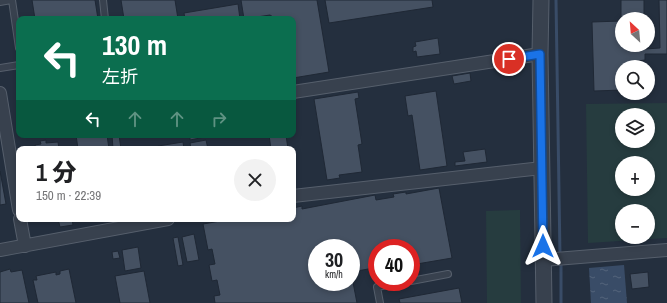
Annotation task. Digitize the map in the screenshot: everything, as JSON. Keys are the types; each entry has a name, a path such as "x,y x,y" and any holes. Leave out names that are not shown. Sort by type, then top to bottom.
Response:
{"street":[{"path":"541,0 540,54 542,168 548,259 544,303"},
{"path":"296,92 540,54"},
{"path":"0,93 9,135 16,188"},
{"path":"296,196 542,168"},
{"path":"21,222 25,246"},
{"path":"0,250 152,222"},
{"path":"548,259 667,250"}],"lane":[{"path":"0,2 11,0 16,30"},
{"path":"103,0 106,16"},
{"path":"0,68 16,65"},
{"path":"420,279 448,274"},
{"path":"378,291 380,303"}],"green space":[{"path":"667,103 667,238 655,239 655,204 615,204 615,241 588,243 586,104"},
{"path":"520,210 521,303 487,303 486,211"}],"water":[{"path":"624,265 627,303 591,303 589,268"}],"building":[{"path":"32,0 95,0 98,16 35,16"},
{"path":"121,0 175,0 178,16 124,16"},
{"path":"241,0 317,0 329,72 296,78 296,16 244,16"},
{"path":"325,0 432,0 433,7 329,23"},
{"path":"621,0 644,0 644,12 621,12"},
{"path":"659,0 667,0 667,54 645,54 645,60 615,60 615,90 594,91 592,22 615,21 615,52 655,52 655,48 660,48"},
{"path":"238,4 240,16 184,16 184,13"},
{"path":"438,38 440,54 417,57 416,51 413,52 413,47 416,46 415,42"},
{"path":"470,73 471,81 454,84 452,76"},
{"path":"436,91 447,166 420,170 412,115 408,116 405,96"},
{"path":"358,92 359,98 355,99 362,144 358,145 362,172 339,175 340,178 327,180 314,99"},
{"path":"76,138 107,138 109,146 78,146"},
{"path":"112,138 119,138 121,146 113,146"},
{"path":"269,138 286,138 288,146 271,146"},
{"path":"46,140 46,143 58,142 59,146 35,146 41,144 40,141"},
{"path":"206,140 207,146 190,146 190,143"},
{"path":"183,142 184,146 158,146"},
{"path":"485,149 487,162 455,166 455,162 465,161 463,152"},
{"path":"0,171 6,204 0,205"},
{"path":"439,188 452,258 420,263 420,239 368,239 368,269 360,270 360,239 308,239 308,291 355,291 357,303 215,303 214,296 220,295 217,280 212,281 209,265 215,264 212,249 208,250 203,224 215,222 296,222 296,207 302,206 302,209 375,195 376,200 394,197 393,194 406,192 406,194"},
{"path":"59,222 72,222 73,225 60,227"},
{"path":"194,234 199,260 187,262 182,237"},
{"path":"178,237 183,265 178,266 173,238"},
{"path":"138,247 141,268 125,271 122,250"},
{"path":"118,251 120,258 113,259 112,252"},
{"path":"10,269 11,272 22,270 29,303 0,303 0,272"},
{"path":"69,269 76,303 38,303 33,280 37,280 36,276 56,272 56,275 60,274 60,271"},
{"path":"144,271 150,303 120,303 115,276"},
{"path":"648,272 649,287 632,289 630,274"},
{"path":"459,288 462,303 400,303 399,299"}],"waterway":[{"path":"556,0 560,256"},
{"path":"561,262 561,303"}],"route":[{"path":"509,59 540,54 543,246"}]}
